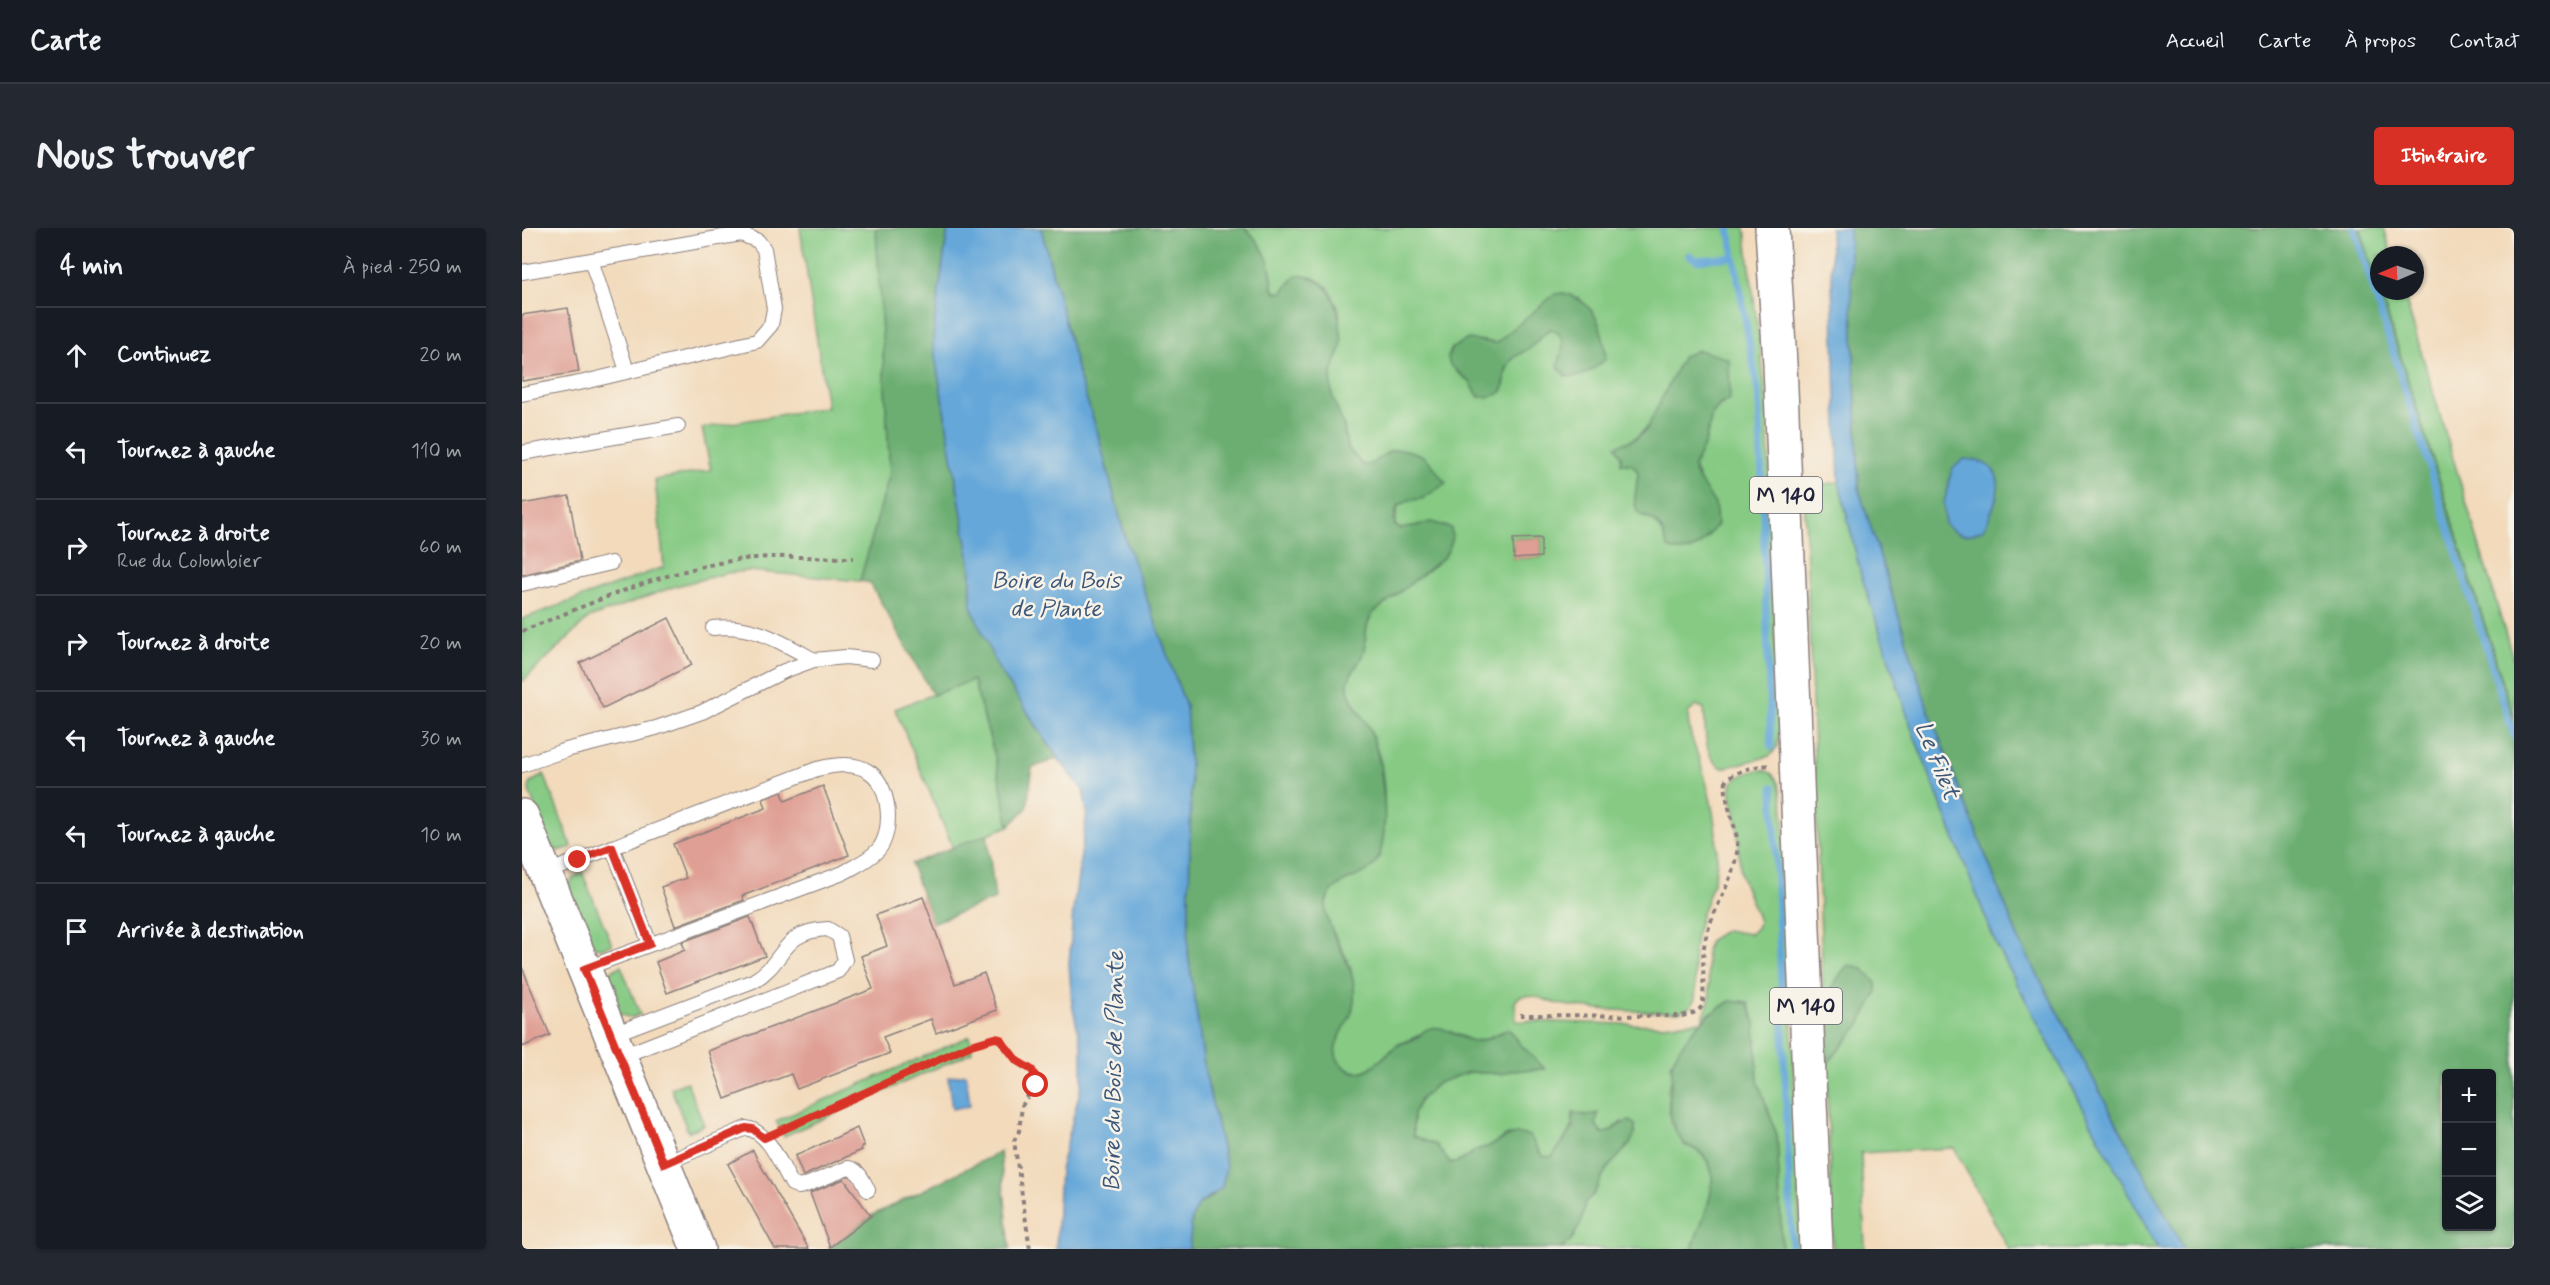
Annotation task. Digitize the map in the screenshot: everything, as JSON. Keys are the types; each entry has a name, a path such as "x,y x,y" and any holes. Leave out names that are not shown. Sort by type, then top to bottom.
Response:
{"main road":[{"name":"M 140","path":"1772,228 1780,364 1816,1249"},
{"path":"522,816 698,1249"}],"lane":[{"path":"522,272 741,234 758,241 764,249 774,309 771,325 757,341 522,394"},
{"path":"591,260 627,371"},
{"path":"522,453 678,426"},
{"path":"522,584 611,563"},
{"path":"713,628 727,626 753,630 814,660"},
{"path":"522,765 566,750 656,728 694,714 784,671 814,660 846,657 872,660"},
{"path":"545,873 817,769 832,765 847,765 871,773 877,781 889,816 885,838 878,850 864,861 843,873 584,969"},
{"path":"612,847 650,944"},
{"path":"828,929 839,936 845,960 838,971 761,1002 616,1046 764,975 786,945 795,938 828,929"},
{"path":"753,981 761,1002"},
{"path":"664,1164 746,1128 753,1129 764,1138 792,1184 799,1187 848,1168 860,1174 868,1190"}],"path":[{"path":"522,631 631,588 673,573 702,566 757,558 854,558"},
{"path":"1520,1015 1682,1016 1695,1012 1703,1005 1705,993 1701,964 1704,944 1710,921 1731,872 1737,851 1735,832 1725,794 1726,780 1735,773 1755,766 1796,762"},
{"path":"764,1138 971,1045 995,1038 1005,1042 1017,1061 1032,1070 1037,1080 1022,1106 1019,1131 1014,1141 1030,1249"}],"green space":[{"path":"800,228 876,228 890,473 860,581 749,571 727,573 676,586 589,618 522,682 522,619 664,567 655,480 711,470 702,428 827,407"},
{"path":"876,228 948,228 933,344 971,568 971,606 1029,715 1058,758 1032,768 1027,808 1009,826 995,756 973,680 933,695 870,583 860,581 890,473"},
{"path":"1041,228 1245,228 1257,241 1266,256 1273,289 1277,293 1283,292 1296,275 1305,276 1321,283 1335,302 1342,343 1332,373 1331,387 1346,442 1351,452 1363,465 1367,465 1392,450 1414,452 1428,460 1446,483 1422,499 1409,500 1398,506 1394,517 1395,526 1401,529 1431,522 1451,528 1451,543 1444,557 1372,614 1363,653 1348,684 1350,695 1370,729 1378,757 1383,791 1384,825 1383,841 1376,863 1362,874 1338,885 1327,899 1327,918 1349,966 1354,992 1352,1012 1339,1037 1336,1055 1344,1067 1358,1072 1372,1067 1397,1046 1418,1037 1431,1028 1444,1029 1462,1038 1475,1041 1509,1029 1545,1069 1509,1071 1502,1074 1469,1072 1438,1083 1420,1100 1413,1114 1413,1136 1436,1145 1450,1163 1461,1161 1476,1150 1490,1146 1513,1134 1530,1136 1542,1156 1552,1157 1572,1129 1573,1112 1587,1116 1598,1113 1596,1125 1602,1133 1630,1121 1635,1125 1635,1133 1630,1144 1606,1170 1594,1194 1585,1202 1581,1223 1572,1239 1561,1249 1189,1249 1192,1218 1199,1204 1213,1196 1226,1166 1205,1072 1188,953 1191,784 1186,707 1126,541 1096,427 1080,380"},
{"path":"1245,228 1745,228 1767,402 1779,736 1777,747 1770,756 1723,768 1716,764 1708,750 1704,708 1696,706 1688,713 1691,733 1710,798 1717,855 1714,878 1697,933 1694,958 1696,989 1690,1007 1674,1012 1631,1011 1573,1006 1534,996 1525,996 1519,997 1515,1002 1516,1021 1661,1025 1702,1021 1710,998 1706,950 1710,940 1726,930 1750,934 1757,928 1759,922 1741,874 1737,825 1731,796 1732,782 1749,772 1762,770 1773,775 1779,786 1783,804 1801,1249 1782,1249 1777,1135 1758,1082 1756,1042 1752,1013 1748,1003 1742,1001 1710,1013 1687,1038 1671,1063 1672,1078 1668,1090 1670,1122 1684,1145 1700,1153 1709,1163 1712,1176 1708,1205 1692,1249 1561,1249 1572,1239 1581,1223 1585,1202 1594,1194 1606,1170 1613,1162 1621,1122 1608,1133 1602,1133 1596,1125 1573,1123 1558,1152 1552,1158 1542,1156 1530,1136 1507,1135 1488,1147 1478,1149 1458,1163 1450,1163 1436,1145 1413,1136 1413,1114 1420,1100 1438,1083 1469,1072 1502,1074 1509,1071 1545,1069 1509,1029 1482,1040 1473,1041 1446,1030 1423,1032 1399,1044 1369,1069 1359,1072 1349,1070 1338,1060 1335,1047 1344,1026 1351,971 1330,926 1327,917 1327,900 1332,890 1375,863 1380,853 1384,819 1384,791 1380,759 1363,718 1349,694 1348,684 1363,653 1372,614 1444,557 1451,528 1431,522 1401,529 1395,525 1398,506 1428,494 1446,482 1439,477 1380,459 1371,465 1363,465 1347,447 1344,426 1333,404 1331,390 1332,368 1340,351 1341,341 1339,310 1328,287 1312,277 1289,283 1283,292 1278,293 1273,289 1266,256 1257,241","holes":["1578,297 1593,313 1559,367 1562,340 1561,336 1551,329 1511,361 1507,368 1503,390 1498,394 1479,397 1470,382 1456,371 1478,340 1496,343","1724,402 1712,414 1705,443 1694,466 1700,482 1709,535 1700,542 1664,535 1654,521 1642,516 1635,500 1638,472 1632,464 1622,464 1616,446 1637,436 1653,419","1541,538 1541,557 1514,559 1514,539"]},
{"path":"1849,228 2360,228 2370,260 2370,300 2383,300 2514,718 2514,1249 2184,1249 2018,938 1928,709 1859,490"},
{"path":"2360,228 2384,228 2389,246 2370,246 2370,260"},
{"path":"1564,293 1584,303 1591,310 1600,327 1606,359 1592,370 1582,375 1565,376 1558,367 1563,345 1561,336 1551,329 1511,361 1505,374 1504,386 1498,394 1479,397 1470,382 1450,365 1448,357 1452,348 1468,339 1496,343 1555,294"},
{"path":"2383,300 2406,300 2514,662 2514,718"},
{"path":"1698,350 1729,359 1730,400 1720,404 1712,414 1705,443 1694,466 1695,474 1715,504 1717,524 1696,548 1683,552 1667,547 1657,523 1640,515 1637,511 1635,497 1638,472 1632,464 1621,464 1621,456 1616,446 1636,438 1646,430 1683,356"},
{"path":"1839,482 1861,575 1914,735 1996,944 2158,1249 2009,1249 1954,1148 1861,1153 1865,1249 1833,1249 1826,1065 1859,1026 1836,981 1824,1015 1804,487"},
{"path":"973,679 995,756 1009,826 953,848 895,709"},
{"path":"544,774 572,847 558,851 550,846 529,791 530,783"},
{"path":"987,834 995,899 932,923 911,864"},
{"path":"582,872 612,945 602,948 594,947 591,943 569,889 572,879"},
{"path":"1848,965 1862,968 1876,983 1877,992 1859,1026 1826,1065 1826,1012 1833,987"},
{"path":"621,966 640,1014 631,1018 619,1014 606,979 611,971"},
{"path":"1730,1001 1748,1003 1755,1023 1758,1082 1777,1135 1782,1249 1692,1249 1708,1206 1712,1176 1709,1163 1700,1153 1685,1145 1672,1121 1669,1105 1672,1065 1678,1052 1697,1026"},
{"path":"970,1036 972,1052 784,1136 776,1121"},
{"path":"687,1082 704,1125 688,1132 671,1088"},
{"path":"1000,1152 1010,1249 828,1249 871,1216"}],"water":[{"name":"Boire du Bois de Plante","path":"948,228 1041,228 1080,380 1096,427 1126,541 1186,707 1191,784 1188,953 1205,1072 1226,1166 1222,1188 1199,1204 1192,1218 1189,1249 1056,1249 1060,1170 1082,1083 1082,1048 1072,1005 1069,964 1073,911 1087,812 1083,790 1058,758 997,666 971,606 971,568 933,344"},
{"name":"Le Filet","path":"1830,228 1849,228 1859,490 1928,709 2018,938 2184,1249 2158,1249 1996,944 1914,735 1861,575 1839,482"},
{"path":"1964,459 1980,462 1990,467 1996,474 1998,483 1994,505 1984,529 1968,535 1954,532 1945,524 1944,503 1952,469"},
{"path":"966,1074 970,1106 952,1109 948,1077"}],"building":[{"path":"568,308 579,372 522,381 522,315"},
{"path":"569,496 580,561 522,575 522,504"},
{"path":"1541,538 1541,557 1514,559 1513,539"},
{"path":"669,618 692,665 603,708 580,663"},
{"path":"823,786 849,855 742,896 744,900 675,926 661,887 686,878 673,844 766,808 763,799 782,792 785,801"},
{"path":"923,897 955,984 984,973 997,1010 936,1033 931,1019 883,1037 890,1053 797,1089 791,1074 725,1099 708,1051 873,989 861,956 887,946 876,915"},
{"path":"750,917 765,956 667,993 656,962 685,950 682,942"},
{"path":"522,967 550,1035 522,1047"},
{"path":"857,1128 864,1146 861,1147 862,1150 803,1176 795,1156"},
{"path":"753,1150 809,1249 775,1249 728,1164"},
{"path":"844,1179 871,1216 830,1247 810,1193"}],"waterway":[{"path":"1729,228 1759,397 1771,747"},
{"path":"2354,228 2514,736"},
{"path":"1689,255 1697,260 1734,257"},
{"path":"1773,787 1792,1249"}],"route":[{"path":"578,860 612,847 650,944 584,969 664,1164 746,1128 759,1132 764,1138 971,1045 995,1038 1005,1042 1017,1061 1036,1074 1036,1085"}]}
